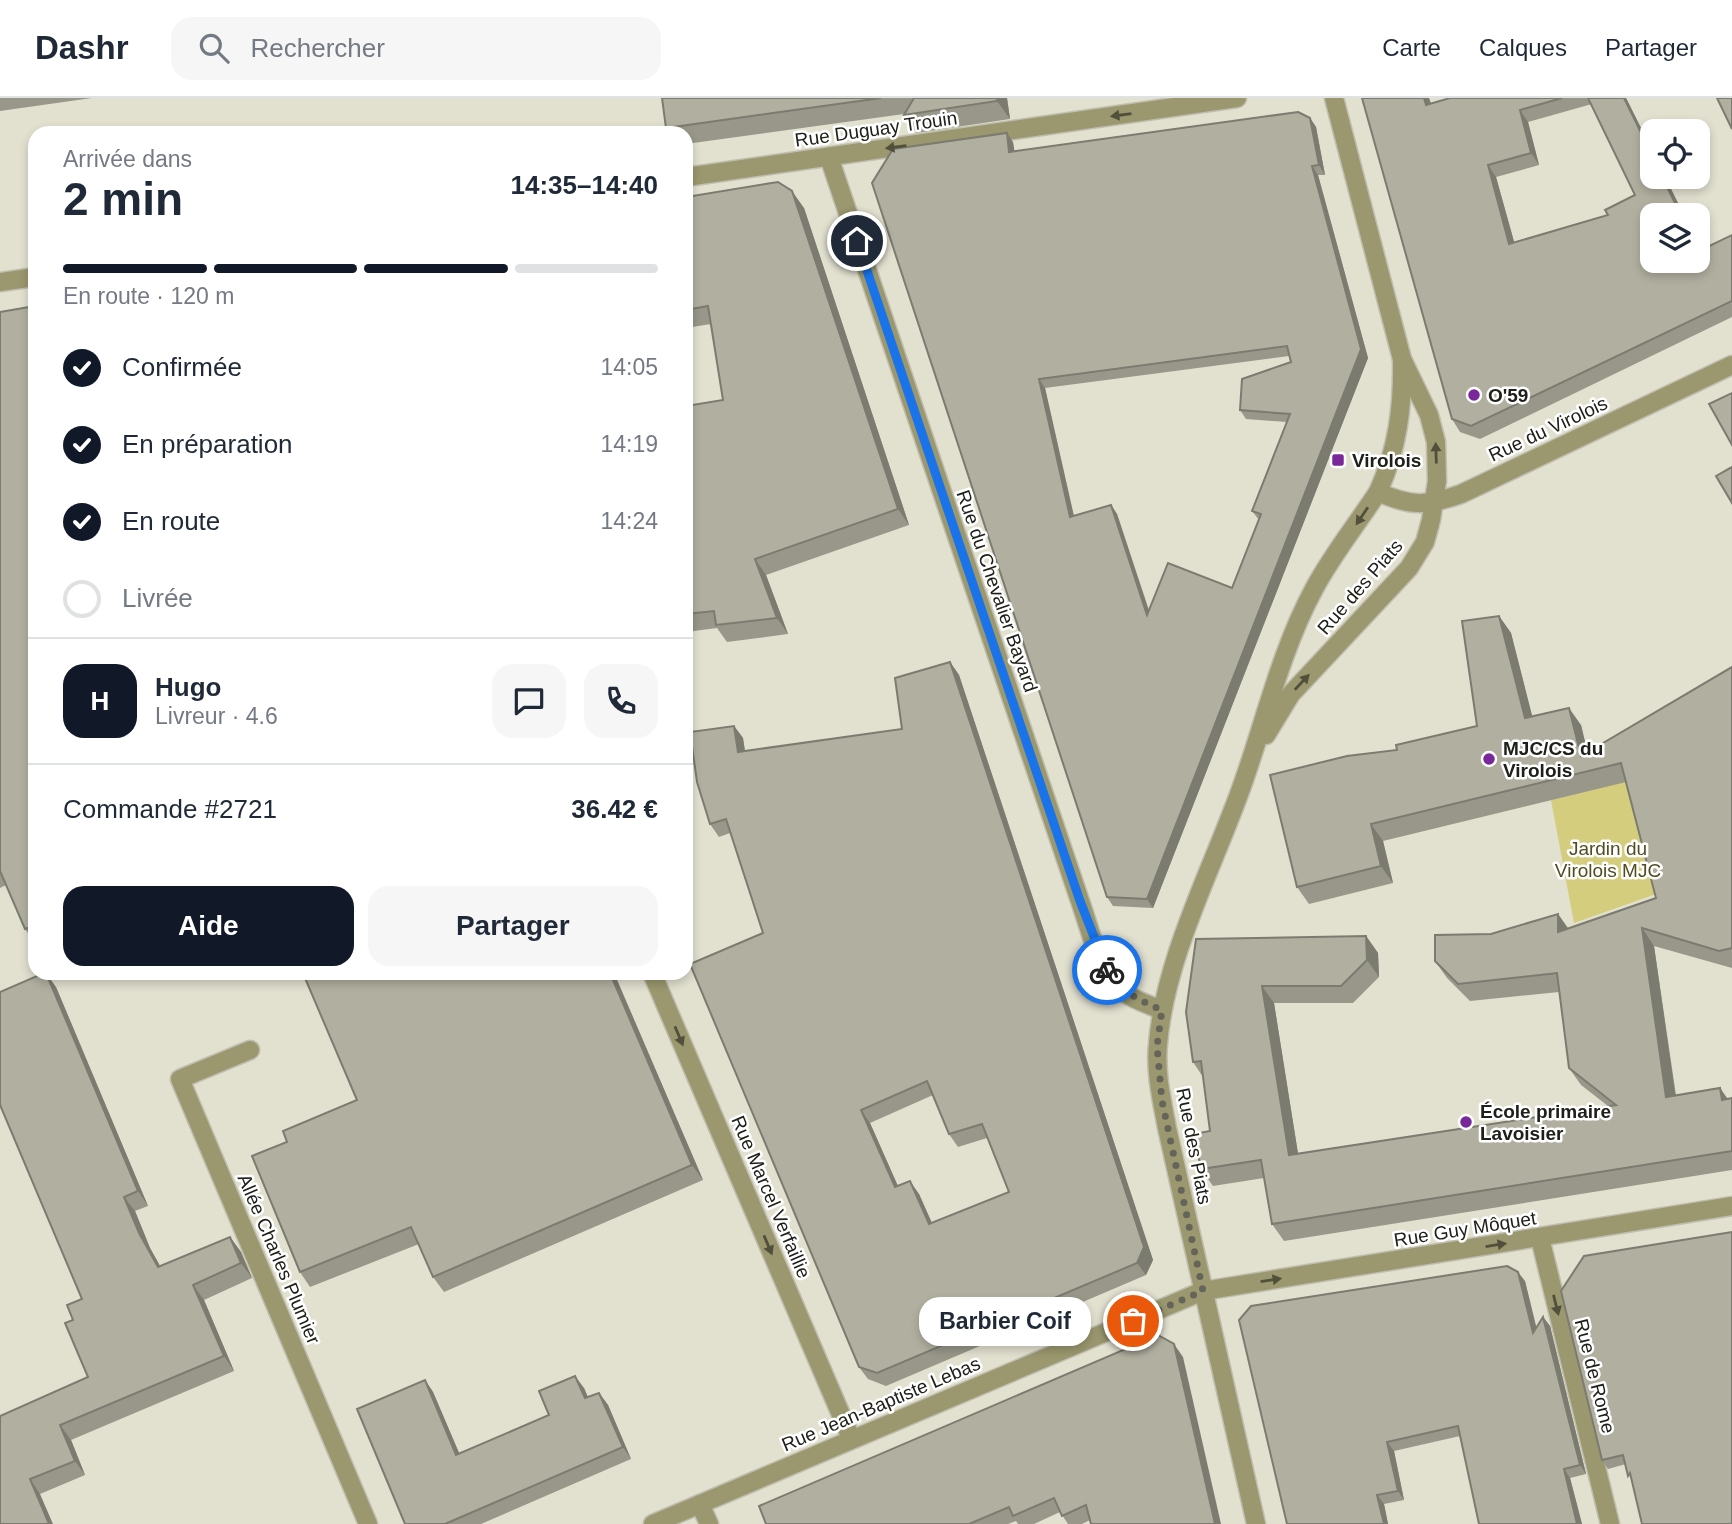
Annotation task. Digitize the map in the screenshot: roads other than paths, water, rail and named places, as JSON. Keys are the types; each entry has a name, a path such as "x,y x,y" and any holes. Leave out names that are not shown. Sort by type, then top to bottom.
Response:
{"street":[{"name":"Rue Duguay Trouin","path":"693,176 1237,98"},
{"name":"Rue des Piats","path":"1244,782 1270,727 1291,694 1409,568 1425,542 1435,503 1436,442 1429,415 1402,359 1334,98"},
{"name":"Rue du Chevalier Bayard","path":"830,157 1103,965 1119,987 1134,998 1162,1010"},
{"path":"0,282 28,278"},
{"name":"Rue des Piats","path":"1256,1524 1162,1101 1157,1046 1162,1010 1183,942 1244,782 1273,685 1298,622 1326,568 1378,492 1394,453 1403,398 1402,359"},
{"name":"Rue du Virolois","path":"1378,492 1413,504 1435,503 1517,468 1732,365"},
{"name":"Rue Marcel Verfaillie","path":"655,980 851,1438"},
{"name":"Allée Charles Plumier","path":"250,1050 180,1079 368,1524"},
{"name":"Rue Guy Môquet","path":"1203,1291 1732,1206"},
{"name":"Rue de Rome","path":"1540,1238 1609,1524"},
{"name":"Rue Jean-Baptiste Lebas","path":"653,1524 1203,1291"},
{"path":"700,1504 709,1524"}],"place":[{"name":"O'59","path":"1474,395"},
{"name":"Virolois","path":"1338,460"},
{"name":"MJC/CS du Virolois","path":"1489,759"},
{"name":"École primaire Lavoisier","path":"1466,1122"},
{"name":"Barbier Coif","path":"1133,1321"}],"park label":[{"name":"Jardin du Virolois MJC","path":"1608,859"}]}
